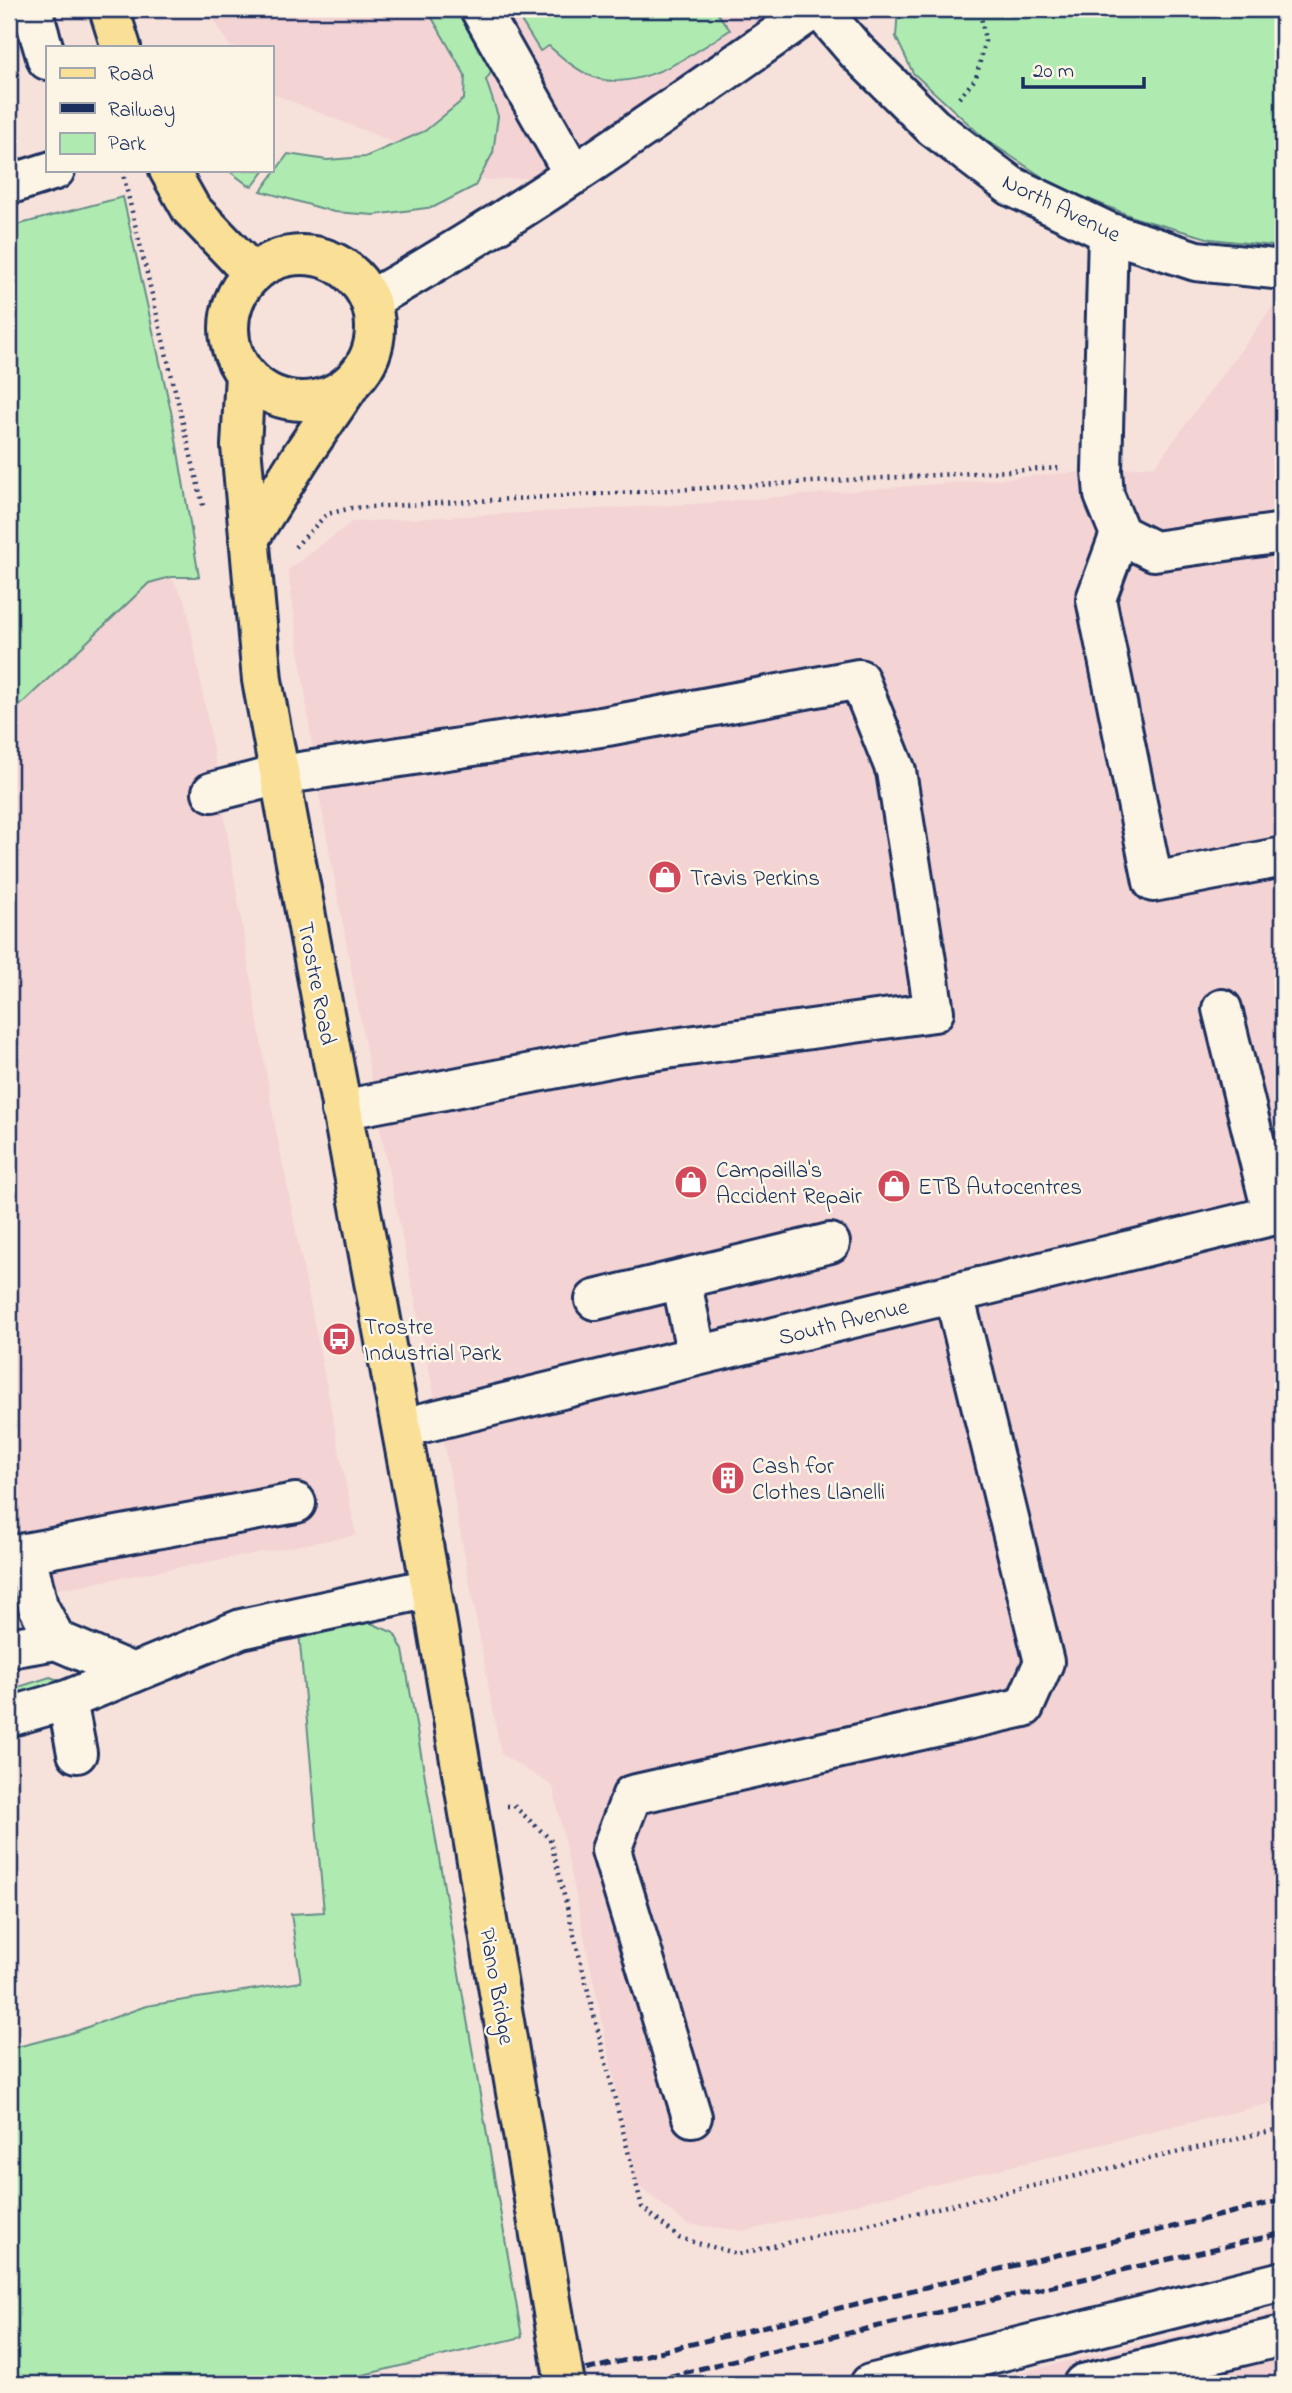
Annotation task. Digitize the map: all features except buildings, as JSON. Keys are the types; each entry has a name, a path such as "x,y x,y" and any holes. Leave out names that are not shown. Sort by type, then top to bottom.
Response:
{"main road":[{"path":"108,9 121,46"},
{"path":"170,172 191,209 252,273"},
{"name":"Trostre Road","path":"249,540 302,455 365,364 374,340 375,325 370,300 348,271 334,262 309,254 285,256 252,273 233,299 228,330 232,352 252,382 241,446 249,540 262,680 431,1588"},
{"path":"252,382 288,398 318,399 334,394 355,379"},
{"name":"Piano Bridge","path":"431,1588 565,2384"}],"street":[{"path":"32,9 46,57"},
{"path":"480,9 574,175"},
{"path":"370,300 459,249 574,175 814,9"},
{"name":"North Avenue","path":"820,9 856,51 933,127 1010,186 1108,232 1196,261 1283,270"},
{"path":"11,184 49,172"},
{"path":"1108,232 1102,471 1104,495 1119,534 1096,599 1153,883 1283,857"},
{"path":"1119,534 1154,551 1283,533"},
{"path":"212,792 280,775 607,726 859,679 895,771 934,1012 631,1054 341,1110"},
{"path":"1222,1009 1278,1214"},
{"name":"South Avenue","path":"402,1428 1278,1214"},
{"path":"595,1300 830,1243"},
{"path":"681,1279 697,1356"},
{"path":"692,2117 611,1850 632,1795 1024,1707 1044,1662 954,1294"},
{"path":"56,1640 38,1606 17,1555 296,1503"},
{"path":"9,1717 67,1700 241,1629 431,1588"},
{"path":"9,1648 56,1640 133,1673"},
{"path":"67,1700 77,1753"},
{"path":"870,2384 1283,2281"},
{"path":"1083,2384 1283,2336"}],"path":[{"path":"956,102 976,78 985,41 980,9"},
{"path":"122,172 206,520"},
{"path":"290,553 306,533 327,514 352,508 1073,467"},
{"path":"468,1804 514,1806 550,1839 642,2207 679,2238 739,2254 1283,2128"}],"shaded area":[{"path":"208,9 814,9 574,175 487,180 273,94 273,46 229,46"},
{"path":"1283,293 1283,2100 745,2231 687,2224 636,2184 553,1786 501,1754 445,1448 383,1143 318,788 288,570 352,522 694,504 1155,466"},
{"path":"171,577 186,603 217,771 273,1115 356,1535 9,1598 9,716 149,582"},
{"path":"1283,2310 1283,2384 971,2384 1239,2321"}],"green space":[{"path":"427,9 451,9 470,29 492,71 486,80 498,116 493,153 475,186 434,207 374,215 334,212 261,191 288,154 327,160 365,157 425,131 464,99 465,75"},
{"path":"714,9 730,30 668,67 633,79 616,81 599,79 585,73 549,46 540,51 515,11"},
{"path":"898,9 1283,9 1283,247 1211,239 1136,218 1056,186 985,139 913,73 896,37"},
{"path":"231,172 264,172 253,186"},
{"path":"123,197 172,416 199,577 171,577 149,583 9,716 9,227"},
{"path":"366,1621 394,1633 403,1650 522,2337 325,2384 9,2384 9,2049 68,2034 146,2006 301,1982 291,1914 324,1912 299,1632"},
{"path":"50,1677 68,1684 9,1702 9,1690"}],"railway":[{"path":"528,2384 1283,2200"},
{"path":"640,2384 762,2353 1283,2233"}],"place":[{"name":"Travis Perkins","path":"665,877"},
{"name":"Campailla's Accident Repair","path":"691,1182"},
{"name":"ETB Autocentres","path":"894,1186"},
{"name":"Trostre Industrial Park","path":"339,1339"},
{"name":"Cash for Clothes Llanelli","path":"728,1478"}]}
